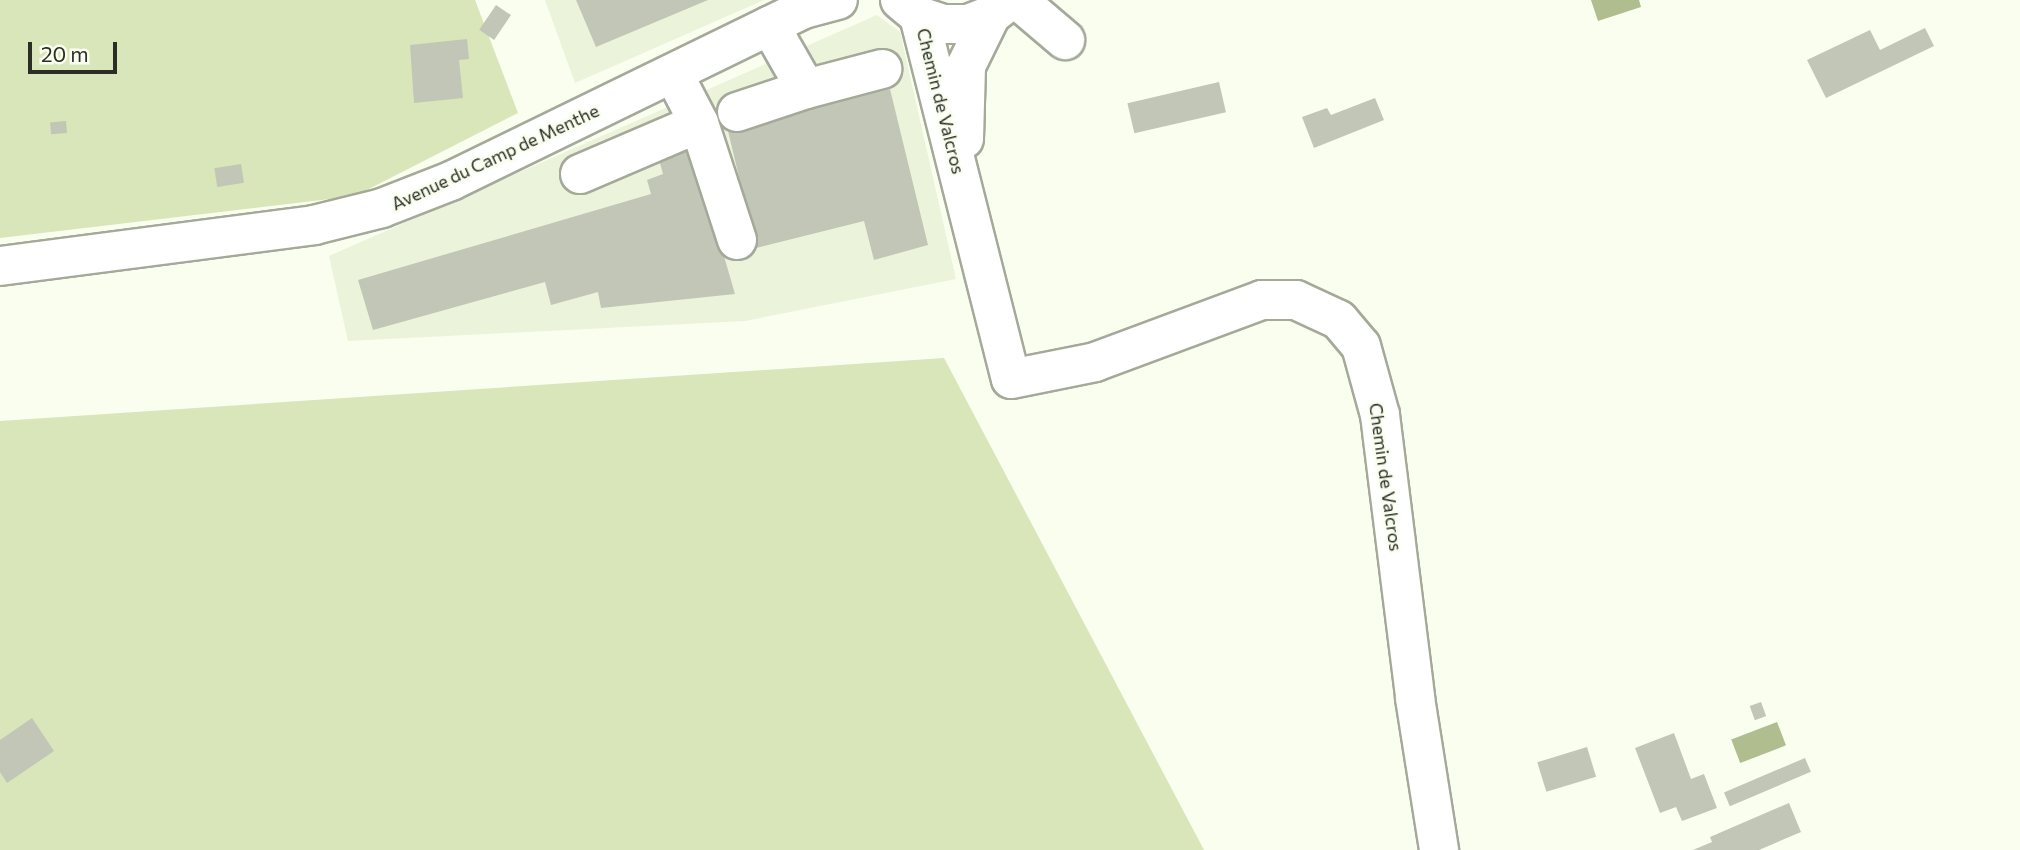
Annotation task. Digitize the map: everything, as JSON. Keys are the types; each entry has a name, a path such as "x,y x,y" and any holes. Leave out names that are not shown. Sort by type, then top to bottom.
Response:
{"street":[{"name":"Avenue du Camp de Menthe","path":"0,266 314,225 382,208 451,181 819,3"},
{"path":"910,8 943,24 968,24 1006,5 1065,40"},
{"name":"Chemin de Valcros","path":"963,186 966,66 1006,5"},
{"name":"Chemin de Valcros","path":"910,8 963,186 1011,379 1095,362 1262,300 1296,300 1339,320 1361,346 1380,415 1415,698 1439,850"},
{"path":"770,26 806,89"},
{"path":"737,112 806,89 882,69"},
{"path":"673,73 699,123 737,240"},
{"path":"580,174 699,123"}],"shaded area":[{"path":"0,0 475,0 518,113 355,196 0,238"},
{"path":"545,0 764,0 575,83"},
{"path":"1591,0 1639,0 1641,7 1598,21"},
{"path":"877,15 900,32 956,279 745,321 348,341 329,256"},
{"path":"944,358 1204,850 0,850 0,421"},
{"path":"1777,722 1786,745 1740,763 1731,740"}],"building":[{"path":"576,0 708,0 596,47"},
{"path":"496,5 511,15 494,40 479,30"},
{"path":"1925,28 1934,46 1826,98 1807,60 1870,30 1880,50"},
{"path":"467,39 469,59 459,60 463,98 414,103 410,45"},
{"path":"1219,82 1226,112 1134,133 1127,103"},
{"path":"890,89 928,245 874,260 864,221 756,248 728,131"},
{"path":"1375,98 1384,120 1314,148 1302,117 1327,108 1331,115"},
{"path":"66,121 67,133 51,134 50,122"},
{"path":"677,150 694,153 735,294 601,308 598,292 551,305 545,282 373,330 358,280 651,194 647,180 663,174 658,156"},
{"path":"241,164 244,183 217,187 214,168"},
{"path":"1761,702 1766,716 1755,720 1750,706"},
{"path":"32,718 54,751 7,783 0,772 0,740"},
{"path":"1674,733 1691,779 1704,774 1717,808 1682,821 1676,807 1660,813 1635,748"},
{"path":"1587,747 1596,777 1546,792 1537,762"},
{"path":"1805,758 1811,772 1730,806 1724,792"},
{"path":"1789,803 1801,832 1759,850 1693,850 1712,842 1710,837"}]}
